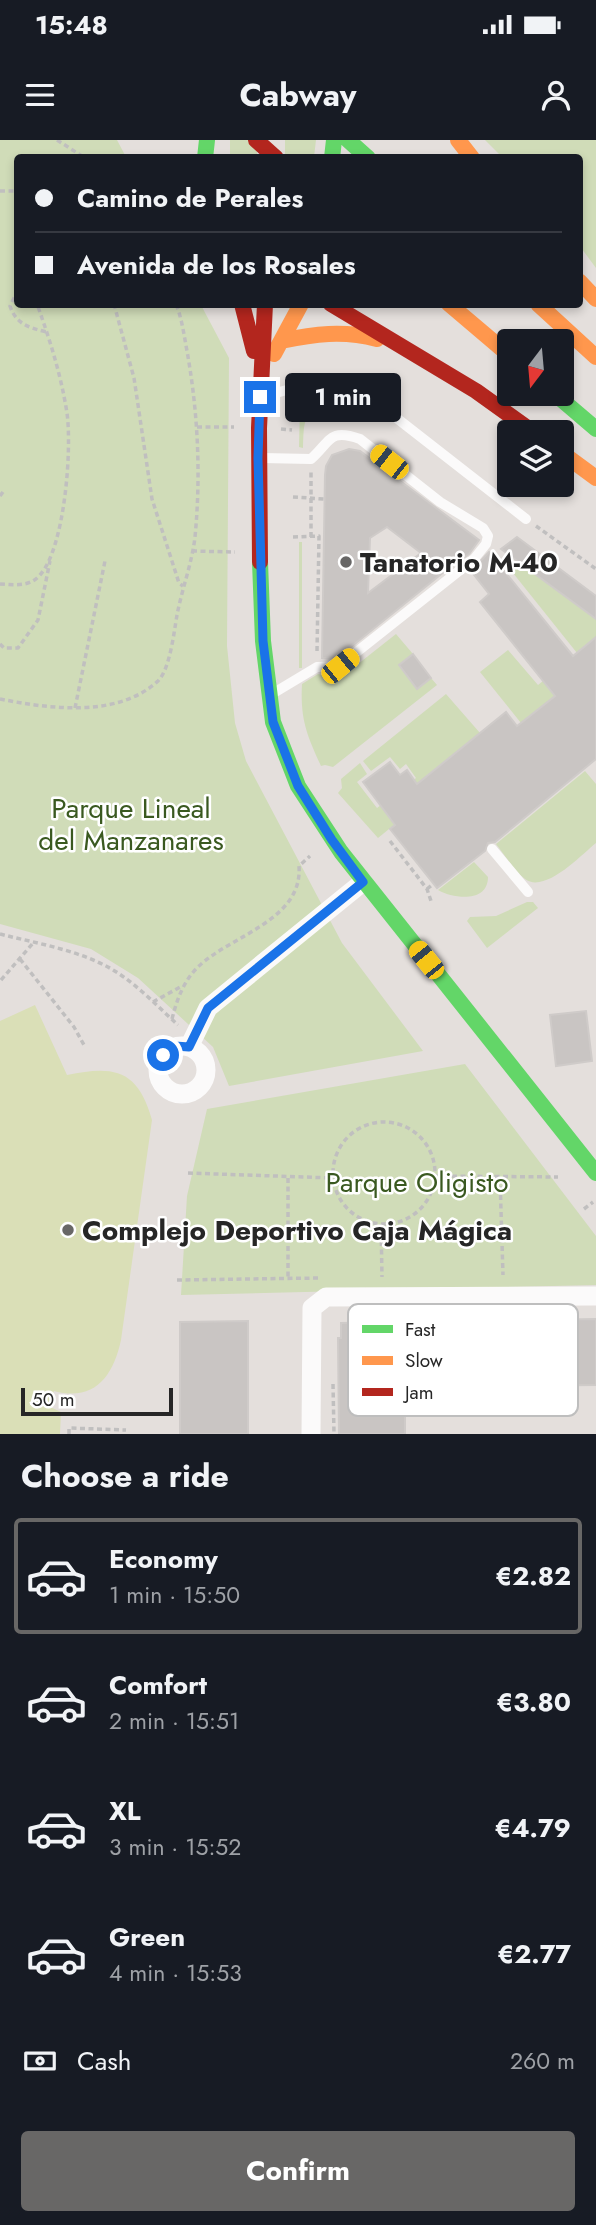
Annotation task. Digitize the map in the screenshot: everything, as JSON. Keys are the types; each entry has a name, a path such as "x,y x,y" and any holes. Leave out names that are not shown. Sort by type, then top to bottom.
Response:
{"main road":[{"path":"256,140 272,154"},
{"path":"458,140 469,154"},
{"path":"344,141 362,154"},
{"path":"583,285 596,299"},
{"path":"243,308 261,377"},
{"path":"265,308 258,458 263,641 273,722 298,786 332,840 596,1173"},
{"path":"261,377 299,308"},
{"path":"338,308 476,391 516,420"},
{"path":"454,308 497,345"},
{"path":"542,308 596,357"},
{"path":"281,341 326,331 365,335 407,349"},
{"path":"569,406 596,429"},
{"path":"574,462 596,478"}],"street":[{"path":"186,1038 208,1008 363,882"},
{"path":"311,1434 312,1308 326,1297 596,1296"}],"lane":[{"path":"260,397 294,388 318,386 376,402 526,519"},
{"path":"258,458 311,459 331,436 344,434 360,439 440,502 483,528 488,536 486,544 474,559 340,666 317,667 270,695"},
{"path":"492,849 528,892"}],"path":[{"path":"57,140 79,154"},
{"path":"14,298 10,306 14,317 30,328 47,332"},
{"path":"0,644 4,648 19,648 38,620 61,519 69,453 65,404 56,358 38,308"},
{"path":"115,308 134,378 152,499 179,583 183,586"},
{"path":"0,699 75,708 111,704 140,695 161,678 171,651 194,539 197,492 194,390 177,308"},
{"path":"197,427 237,427"},
{"path":"311,459 311,537"},
{"path":"293,497 324,499"},
{"path":"526,519 596,569"},
{"path":"293,537 319,536 317,667"},
{"path":"191,551 235,552"},
{"path":"0,584 22,585 39,576 51,556"},
{"path":"75,708 105,561"},
{"path":"390,841 427,889 431,901"},
{"path":"172,1019 184,985 200,965 280,910 296,890 299,866 310,856"},
{"path":"427,889 433,884"},
{"path":"0,934 68,951 107,966 172,1019 186,1038"},
{"path":"1,980 34,942"},
{"path":"20,959 74,1027 84,1045"},
{"path":"153,1002 184,985"},
{"path":"383,1121 400,1124 415,1131 427,1144 434,1160 435,1177 428,1199 411,1216 397,1222 381,1224 367,1221 349,1210 336,1192 332,1178 333,1161 340,1145 351,1132 366,1124 383,1121"},
{"path":"188,1173 332,1178"},
{"path":"435,1177 558,1177"},
{"path":"288,1178 288,1279"},
{"path":"500,1178 503,1275"},
{"path":"584,1209 593,1202"},
{"path":"381,1224 382,1277"},
{"path":"333,1380 334,1434"},
{"path":"333,1408 341,1408"},
{"path":"69,1434 69,1428 126,1430"}],"green space":[{"name":"Parque Lineal del Manzanares","path":"0,140 117,140 124,154 14,154 14,308 203,308 229,358 227,646 235,723 246,761 342,943 423,1051 229,1086 213,1047 138,978 91,949 0,924"},
{"path":"230,140 257,140 257,154 230,154"},
{"path":"285,140 316,140 314,154 285,154"},
{"path":"485,140 596,140 596,268 583,250 583,154 499,154"},
{"path":"300,402 322,403 307,417 303,448 299,447"},
{"path":"299,542 302,542 302,668 299,668"},
{"path":"517,561 589,614 596,605 596,663 521,723 480,672 508,650 538,685 577,653 509,568"},
{"path":"396,634 413,654 399,666 417,688 431,678 437,685 333,767 321,766 306,726 302,707 302,684 318,674 339,679"},
{"path":"446,694 480,733 426,776 437,790 378,838 338,793 342,788 341,779 360,763 367,774 357,782 377,808 416,778 406,764 400,769 390,757 371,771 363,761"},
{"path":"585,771 596,784 596,843 552,877 533,882 525,879 496,844"},
{"path":"474,862 488,877 487,885 482,891 469,897 461,897 438,890"},
{"path":"527,902 533,902 538,908 487,948 467,921 470,917 496,916"},
{"name":"Complejo Deportivo Caja Mágica","path":"35,1005 67,1075 99,1071 122,1075 140,1090 152,1120 121,1340 113,1365 100,1384 91,1389 80,1393 54,1391 48,1406 61,1412 60,1434 0,1434 0,1021"},
{"name":"Parque Oligisto","path":"465,1064 596,1236 596,1285 181,1295 187,1196 207,1109"}],"building":[{"name":"Tanatorio M-40","path":"349,449 360,451 479,540 469,554 462,559 458,554 445,571 336,659 322,658 325,475 332,455","holes":["387,527 421,553 368,593 370,538"]},
{"path":"517,537 596,596 596,619 501,549"},
{"path":"489,552 573,656 596,637 596,759 495,842 488,843 485,851 437,888 390,829 395,825 363,782 390,762 400,775 407,770 417,784 506,712 517,726 555,696 480,602 489,594 471,571"},
{"path":"413,654 431,678 417,689 399,665"},
{"path":"586,1011 592,1061 556,1066 550,1015"},
{"path":"578,1319 596,1319 596,1385 578,1385"},
{"path":"248,1321 248,1434 180,1434 180,1322"},
{"path":"341,1323 348,1323 348,1416 405,1416 405,1434 339,1434 338,1338 341,1338"}],"traffic: fast":[{"path":"205,154 207,140"},
{"path":"332,154 334,140"},
{"path":"348,140 364,154"},
{"path":"569,406 596,429"},
{"path":"260,562 263,641 273,722 298,786 341,852 596,1173"}],"traffic: slow":[{"path":"458,140 469,154"},
{"path":"583,285 596,299"},
{"path":"274,354 299,308"},
{"path":"454,308 497,345"},
{"path":"542,308 596,357"},
{"path":"281,341 329,334 377,339"},
{"path":"574,462 596,478"}],"traffic: jam":[{"path":"256,140 272,154"},
{"path":"243,308 254,351"},
{"path":"260,562 259,428 265,308"},
{"path":"338,308 476,391 516,420"}],"place":[{"name":"Tanatorio M-40","path":"346,562"},
{"name":"Complejo Deportivo Caja Mágica","path":"68,1230"}],"route":[{"path":"163,1055 175,1046 189,1047 208,1008 363,882 332,840 298,786 273,722 263,641 258,458 260,397"}]}
